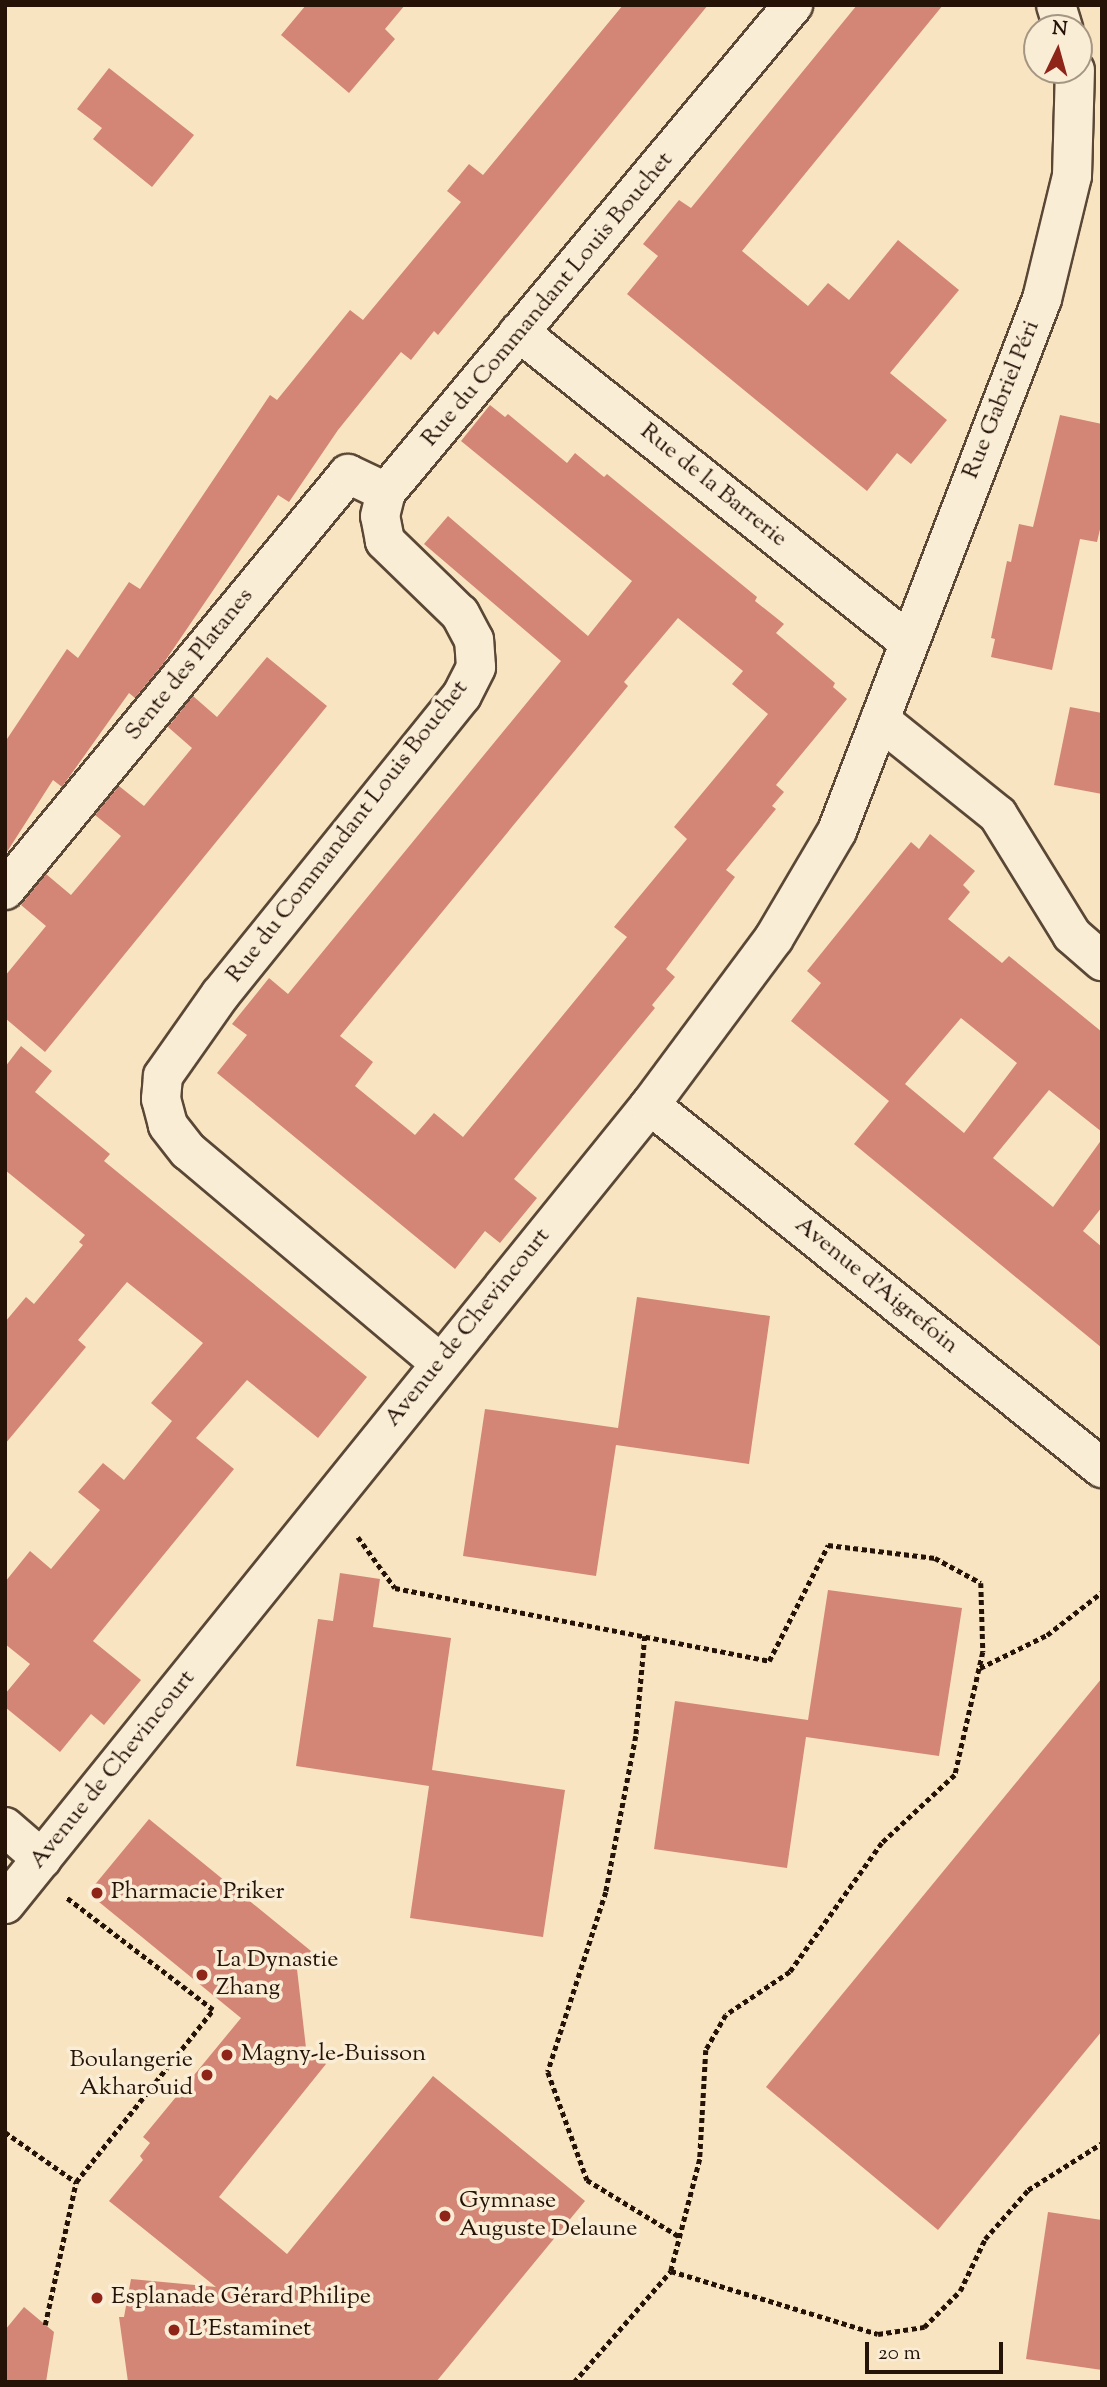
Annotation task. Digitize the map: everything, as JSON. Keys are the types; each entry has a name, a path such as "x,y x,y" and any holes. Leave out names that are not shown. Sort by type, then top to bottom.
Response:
{"street":[{"name":"Rue du Commandant Louis Bouchet","path":"440,1363 188,1151 168,1125 161,1098 163,1076 174,1056 461,695 476,667 474,640 460,614 385,541 380,516 386,492 793,5"},
{"name":"Rue Gabriel Péri","path":"880,720 907,641 1042,299 1087,175 1077,84"},
{"name":"Rue de la Barrerie","path":"519,332 907,641"},
{"name":"Sente des Platanes","path":"5,890 348,474 386,492"},
{"name":"Avenue de Chevincourt","path":"5,1904 649,1105 774,938 837,831 880,720"},
{"path":"880,720 998,815 1072,935 1102,961"},
{"name":"Avenue d'Aigrefoin","path":"649,1105 1102,1468"},
{"path":"5,1827 37,1865"}],"path":[{"path":"330,1499 395,1588 769,1661 828,1545 935,1558 981,1583 983,1652 955,1775 882,1843 790,1972 726,2015 706,2050 700,2159 671,2271 574,2382"},
{"path":"979,1668 1047,1635 1102,1592"},
{"path":"645,1636 636,1736 606,1892 548,2072 587,2180 680,2236"},
{"path":"37,1865 213,2010 76,2182 45,2325"},
{"path":"5,2132 76,2182"},
{"path":"671,2271 878,2334 924,2327 960,2291 985,2239 1028,2190 1102,2143"}],"building":[{"path":"306,5 405,5 385,29 395,39 349,93 281,35"},
{"path":"623,5 708,5 438,335 434,331 411,360 401,352 338,430 289,502 278,495 163,664 135,698 129,693 62,787 53,780 5,855 5,742 67,649 78,658 129,582 140,589 270,395 277,400 350,310 363,320 461,202 447,191 469,164 483,175"},
{"path":"857,5 943,5 742,251 808,306 828,283 849,300 898,240 959,290 890,373 947,420 911,464 897,453 867,491 627,294 658,256 643,244 679,200 691,208"},
{"path":"109,68 194,135 152,187 93,139 102,128 77,109"},
{"path":"490,405 505,417 508,414 567,463 575,453 604,477 607,474 757,597 755,601 784,624 776,633 835,683 833,687 847,699 776,785 784,792 772,806 776,809 726,870 735,877 666,969 675,977 652,1005 655,1008 514,1179 537,1198 500,1243 485,1231 455,1269 217,1073 247,1035 232,1024 269,978 288,994 561,661 424,544 448,516 588,636 632,581 461,441","holes":["678,618 743,671 732,684 768,714 674,827 687,839 614,927 627,937 463,1137 434,1113 415,1135 355,1086 373,1062 340,1036 628,686 624,682"]},
{"path":"1060,415 1102,424 1102,521 1097,542 1080,539 1052,670 991,657 995,639 991,638 1007,561 1011,562 1019,524 1033,527"},
{"path":"267,657 327,706 45,1052 5,1018 5,976 46,926 21,905 46,874 71,895 121,836 95,815 119,786 144,806 192,748 168,727 193,696 217,717"},
{"path":"1070,707 1102,713 1102,794 1054,785"},
{"path":"930,834 975,871 963,885 970,892 948,919 1002,963 1009,956 1102,1032 1102,1132 1049,1090 993,1158 1053,1207 1102,1139 1102,1207 1083,1231 1102,1247 1102,1348 854,1144 889,1101 791,1021 821,983 807,971 911,842 919,849","holes":["961,1018 1017,1063 964,1133 905,1084"]},
{"path":"21,1046 52,1071 35,1092 110,1154 104,1161 367,1377 318,1438 247,1380 196,1438 234,1469 93,1641 141,1680 104,1725 91,1714 60,1752 5,1707 5,1694 30,1664 5,1644 5,1582 30,1551 51,1569 100,1510 78,1492 103,1463 124,1480 172,1421 151,1403 203,1343 127,1282 78,1340 86,1347 5,1444 5,1322 26,1297 34,1304 83,1245 79,1242 85,1235 5,1170 5,1067"},
{"path":"637,1297 770,1316 749,1464 616,1445 596,1576 463,1556 485,1409 618,1428"},
{"path":"340,1573 380,1579 373,1627 451,1638 432,1770 565,1790 543,1937 410,1918 429,1786 296,1766 318,1619 333,1621"},
{"path":"828,1590 962,1608 939,1756 806,1737 787,1868 654,1849 675,1701 808,1720"},
{"path":"1102,1678 1102,2031 938,2230 766,2087"},
{"path":"149,1819 311,1951 297,1969 306,2048 326,2064 219,2197 287,2254 433,2076 585,2201 436,2382 128,2382 119,2317 124,2317 131,2279 216,2287 109,2201 143,2160 140,2156 150,2143 143,2137 241,2018 88,1893"},
{"path":"1048,2212 1102,2220 1102,2370 1026,2359"},
{"path":"24,2307 54,2332 46,2382 5,2382 5,2330"}],"place":[{"name":"Pharmacie Priker","path":"97,1893"},
{"name":"La Dynastie Zhang","path":"202,1975"},
{"name":"Magny-le-Buisson","path":"227,2055"},
{"name":"Boulangerie Akharouid","path":"207,2075"},
{"name":"Gymnase Auguste Delaune","path":"445,2216"},
{"name":"Esplanade Gérard Philipe","path":"97,2298"},
{"name":"L'Estaminet","path":"174,2330"}]}
